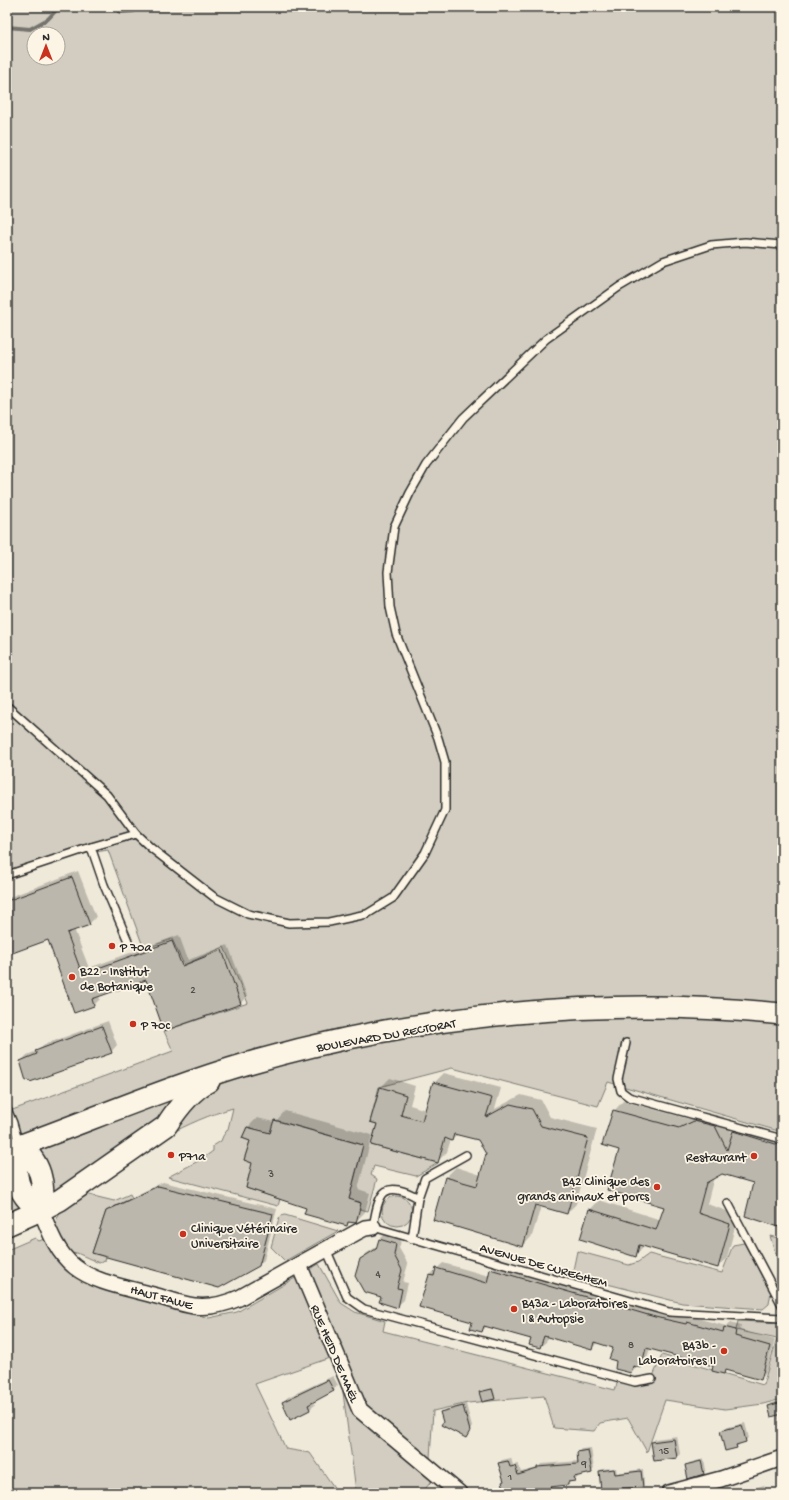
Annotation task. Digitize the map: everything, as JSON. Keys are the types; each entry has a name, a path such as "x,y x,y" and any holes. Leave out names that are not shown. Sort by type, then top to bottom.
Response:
{"main road":[{"name":"BOULEVARD DU RECTORAT","path":"13,1149 173,1088 248,1063 325,1044 412,1027 580,1009 670,1007 727,1009 782,1014"},
{"path":"7,1225 60,1200 166,1126 179,1107 202,1085 248,1063"},
{"path":"13,1149 32,1156 38,1168 44,1187 41,1210"}],"street":[{"name":"HAUT FAWE","path":"41,1210 51,1235 61,1252 74,1267 99,1279 194,1306 212,1306 230,1302 359,1231 365,1228 373,1228"},
{"name":"RUE HEID DE MAËL","path":"298,1265 360,1410 459,1493"},
{"path":"669,1493 721,1480 782,1458"}],"lane":[{"path":"7,706 108,795 136,834 150,848 214,897 248,914 289,923 329,922 367,914 393,898 425,853 445,810 445,762 438,738 396,634 389,600 388,572 394,527 410,493 426,465 463,418 546,340 619,287 663,261 711,245 745,242 782,245"},
{"path":"7,875 91,847 136,834"},
{"path":"91,847 104,885 128,941"},
{"path":"626,1043 618,1079 621,1091 629,1097 782,1139"},
{"path":"7,1109 13,1123 13,1149"},
{"path":"412,1239 418,1198 425,1178 466,1155"},
{"path":"373,1228 381,1196 388,1190 409,1192 418,1198"},
{"path":"728,1203 782,1305"},
{"name":"AVENUE DE CUREGHEM","path":"373,1228 669,1312 782,1318"},
{"path":"326,1249 347,1297 364,1310 635,1382 652,1379"}],"shaded area":[{"path":"7,7 782,7 782,1132 608,1082 598,1106 452,1068 379,1087 370,1122 377,1124 371,1145 438,1163 416,1176 374,1166 371,1175 377,1179 368,1211 360,1209 360,1202 356,1201 348,1203 360,1157 360,1144 275,1120 270,1133 247,1127 242,1138 250,1141 244,1160 258,1165 249,1175 246,1188 280,1199 278,1206 168,1177 202,1159 213,1151 213,1146 221,1141 228,1129 233,1108 199,1120 166,1136 67,1193 7,1225 7,1112 173,1051 164,1031 248,1003 224,947 184,965 172,939 144,949 108,850 47,860 7,875"},
{"path":"81,1193 114,1201 130,1194 132,1198 106,1211 92,1253 106,1257 105,1261 99,1263 77,1253 71,1254 55,1225 64,1206"},
{"path":"397,1196 408,1200 412,1211 408,1222 397,1226 386,1222 382,1211 386,1200"},
{"path":"285,1215 338,1231 285,1261 271,1247 279,1218"},
{"path":"770,1236 782,1239 782,1274"},
{"path":"35,1238 39,1241 44,1239 55,1258 66,1267 124,1295 209,1318 237,1312 319,1264 341,1303 355,1312 385,1321 383,1331 615,1390 618,1380 651,1381 662,1355 763,1385 777,1339 736,1330 738,1321 782,1323 782,1399 763,1404 725,1409 665,1400 647,1452 628,1418 600,1423 594,1431 554,1428 544,1396 468,1403 433,1411 429,1473 434,1478 422,1493 354,1493 356,1491 338,1355 255,1384 286,1449 310,1453 338,1493 7,1493 7,1250"},
{"path":"744,1243 771,1291 769,1304 763,1309 682,1303 572,1275 577,1251 629,1265 638,1262 649,1254 722,1273 733,1245"}],"building":[{"path":"72,877 90,925 67,933 82,974 172,941 182,966 222,950 241,1004 164,1031 146,980 92,999 94,1006 74,1013 48,940 7,955 7,901"},
{"path":"102,1026 112,1053 30,1082 29,1080 26,1081 20,1061 37,1054 35,1051"},
{"path":"433,1082 492,1098 486,1117 510,1104 532,1109 541,1126 588,1138 567,1214 535,1205 523,1247 433,1220 445,1177 477,1186 486,1154 478,1140 454,1134 452,1141 445,1138 438,1163 371,1145 377,1124 370,1122 380,1087 406,1095 401,1115 422,1121"},
{"name":"B42 Clinique des grands animaux et porcs","path":"613,1110 679,1128 694,1121 715,1126 727,1150 733,1131 782,1146 782,1228 745,1216 753,1183 722,1174 706,1183 698,1213 730,1224 718,1268 639,1245 636,1257 580,1239 589,1209 656,1230 664,1207 607,1190 619,1150 602,1145"},
{"path":"274,1120 363,1145 349,1199 361,1203 356,1223 348,1222 347,1226 304,1214 306,1208 246,1188 252,1163 244,1160 250,1141 242,1138 247,1127 270,1133"},
{"name":"Clinique Vétérinaire Universitaire","path":"158,1186 273,1214 259,1266 219,1288 92,1253 106,1211"},
{"path":"379,1239 396,1244 394,1255 402,1270 397,1288 402,1289 398,1308 379,1302 381,1297 364,1292 355,1276 360,1259 376,1249"},
{"path":"436,1268 487,1283 490,1269 655,1317 686,1324 687,1322 723,1332 724,1327 736,1330 735,1336 770,1346 761,1380 725,1370 724,1374 712,1371 713,1366 646,1348 641,1368 633,1366 631,1373 615,1369 616,1361 609,1359 613,1348 594,1342 592,1350 544,1336 540,1348 529,1345 531,1339 484,1326 482,1332 470,1329 472,1322 419,1307 429,1275 434,1276"},
{"path":"328,1380 334,1391 308,1405 310,1410 290,1420 282,1402"},
{"path":"492,1389 495,1399 482,1402 479,1392"},
{"path":"782,1402 782,1414 771,1417 768,1406"},
{"path":"463,1406 470,1431 466,1438 441,1425 443,1422 440,1412"},
{"path":"742,1425 746,1442 736,1445 737,1448 725,1451 720,1431"},
{"path":"674,1439 677,1458 654,1461 651,1442"},
{"path":"588,1450 592,1473 574,1477 575,1481 568,1482 568,1485 550,1487 551,1491 537,1493 506,1493 498,1463 508,1461 510,1467 515,1466 518,1475 537,1469 537,1467 578,1464 577,1452"},
{"path":"701,1461 704,1474 688,1479 685,1465"},
{"path":"614,1469 615,1474 641,1471 643,1487 601,1490 599,1471"}],"waterway":[{"path":"7,27 30,29 48,19 59,7"},
{"path":"114,7 120,12 134,11 137,7"}],"place":[{"name":"P 70a","path":"112,946"},
{"name":"B22 - Institut de Botanique","path":"72,977"},
{"name":"P 70c","path":"133,1024"},
{"name":"P71a","path":"171,1155"},
{"name":"Restaurant","path":"754,1156"},
{"name":"B42 Clinique des grands animaux et porcs","path":"657,1187"},
{"name":"Clinique Vétérinaire Universitaire","path":"183,1234"},
{"name":"B43a - Laboratoires I & Autopsie","path":"514,1309"},
{"name":"B43b - Laboratoires II","path":"724,1351"}]}
